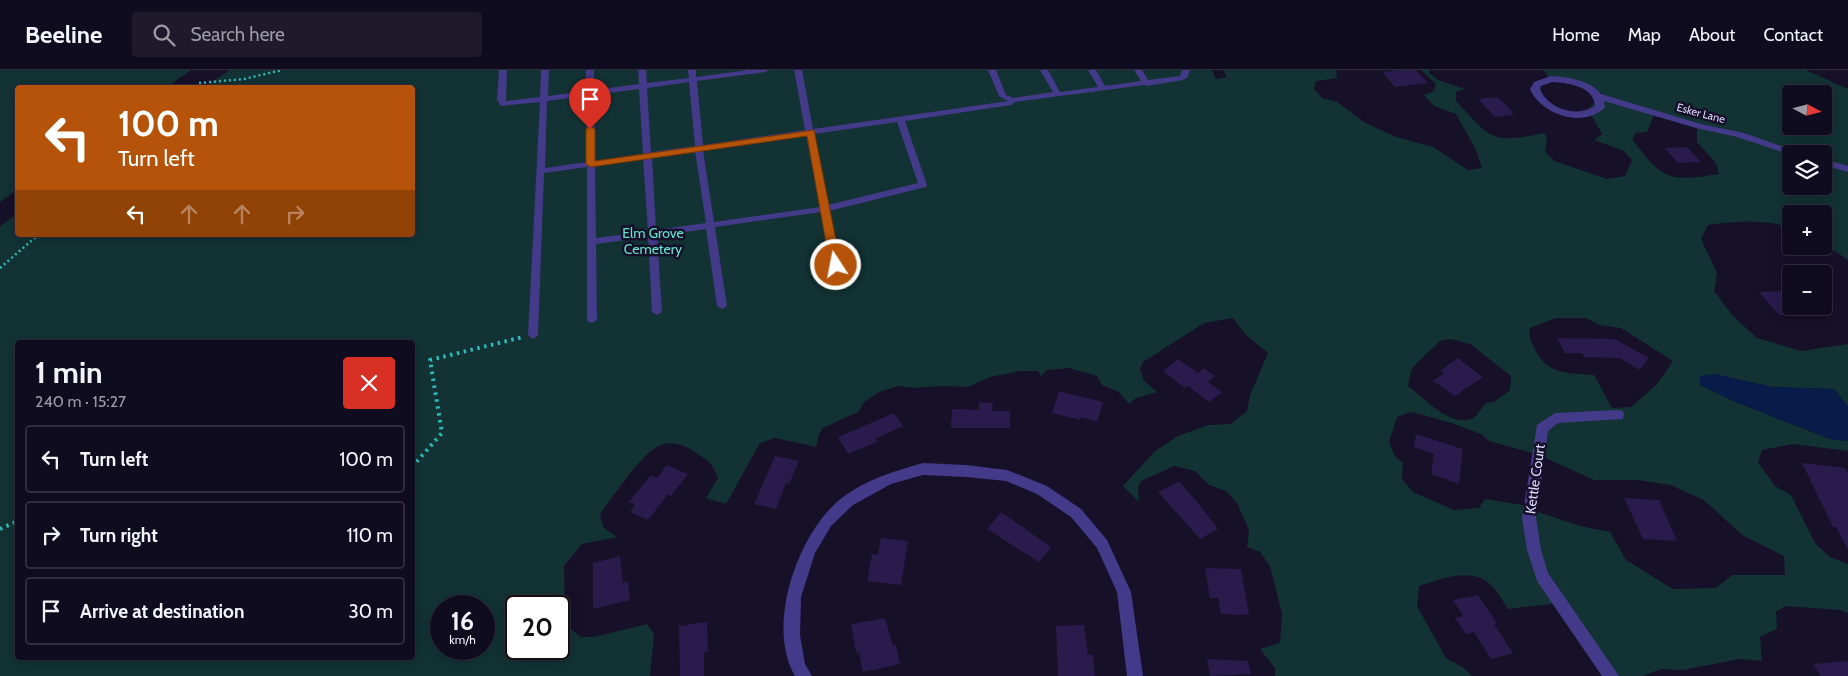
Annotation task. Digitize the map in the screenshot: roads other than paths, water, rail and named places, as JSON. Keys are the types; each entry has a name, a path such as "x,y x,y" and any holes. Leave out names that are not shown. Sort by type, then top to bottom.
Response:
{"street":[{"name":"Esker Lane","path":"1598,96 1601,102 1600,107 1589,114 1568,113 1548,106 1536,94 1535,89 1537,84 1542,81 1560,79 1583,85 1598,96 1699,126 1740,135 1782,149"},
{"path":"1832,164 1848,169"},
{"name":"Kettle Court","path":"1611,676 1542,576 1534,550 1529,518 1542,429 1555,418 1618,415"},
{"path":"804,676 798,666 792,635 794,597 808,551 826,522 848,501 887,478 923,469 966,470 1007,476 1042,490 1076,513 1102,544 1124,592 1136,676"}],"lane":[{"path":"503,70 501,100 504,104 643,86 693,75 765,70"},
{"path":"533,335 545,70"},
{"path":"590,70 592,320"},
{"path":"642,70 656,312"},
{"path":"798,70 836,265"},
{"path":"992,70 1003,96 1012,100 1058,96 1183,78 1186,70"},
{"path":"1044,70 1058,96"},
{"path":"1092,70 1103,89"},
{"path":"1138,70 1147,84"},
{"path":"693,75 699,148 722,306"},
{"path":"540,171 1011,103 1012,100"},
{"path":"592,242 825,208 923,185 900,119"}],"water":[{"path":"1715,374 1772,387 1834,389 1848,407 1848,441 1830,439 1731,400 1700,385 1700,376"}],"park label":[{"name":"Elm Grove Cemetery","path":"653,242"}]}
